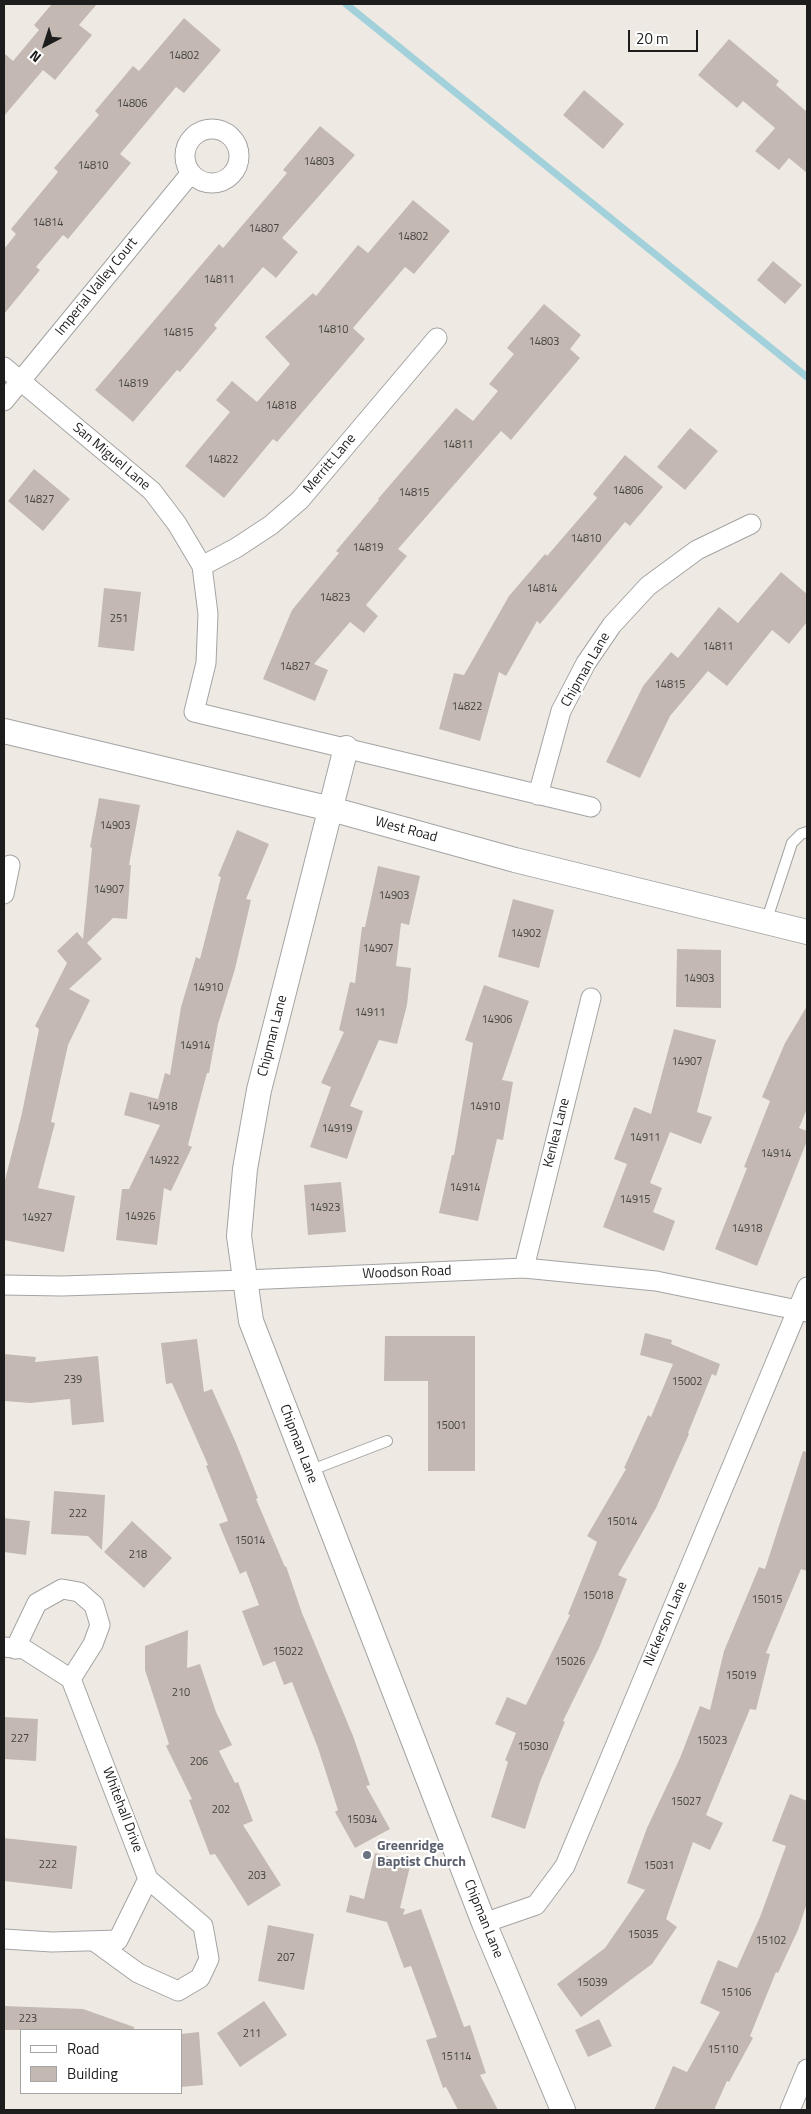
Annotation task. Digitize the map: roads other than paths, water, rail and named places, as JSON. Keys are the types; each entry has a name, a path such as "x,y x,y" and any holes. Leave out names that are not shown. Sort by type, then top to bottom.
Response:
{"street":[{"name":"Imperial Valley Court","path":"4,401 191,173"},
{"name":"Merritt Lane","path":"202,566 236,548 264,530 300,500 437,338"},
{"name":"San Miguel Lane","path":"4,367 152,491 177,524 202,566 208,614 206,663 194,712 346,748"},
{"name":"Chipman Lane","path":"538,795 561,711 586,663 612,625 648,586 683,560 697,550 751,524"},
{"name":"West Road","path":"4,730 331,810 515,860 807,932"},
{"name":"Chipman Lane","path":"346,748 259,1090 245,1169 239,1236 251,1321 484,1923 563,2110"},
{"path":"346,748 591,807"},
{"path":"4,894 10,865"},
{"name":"Kenlea Lane","path":"524,1268 591,998"},
{"name":"Woodson Road","path":"4,1285 62,1286 524,1268 656,1282 803,1311"},
{"name":"Nickerson Lane","path":"484,1923 536,1905 565,1866 803,1311 807,1287"},
{"path":"62,1589 80,1592 94,1605 100,1625 93,1644 71,1679 24,1650 10,1648 37,1603 62,1589"},
{"name":"Whitehall Drive","path":"71,1679 148,1879"},
{"path":"4,1939 43,1941 118,1940 148,1879 204,1926 209,1959 200,1978 178,1991 138,1973 94,1941"},
{"path":"790,2110 807,2069"}],"lane":[{"path":"766,922 792,843 801,834 807,832"},
{"path":"309,1471 387,1442"}],"waterway":[{"path":"346,4 807,377"}],"place":[{"name":"Greenridge Baptist Church","path":"367,1855"}]}
